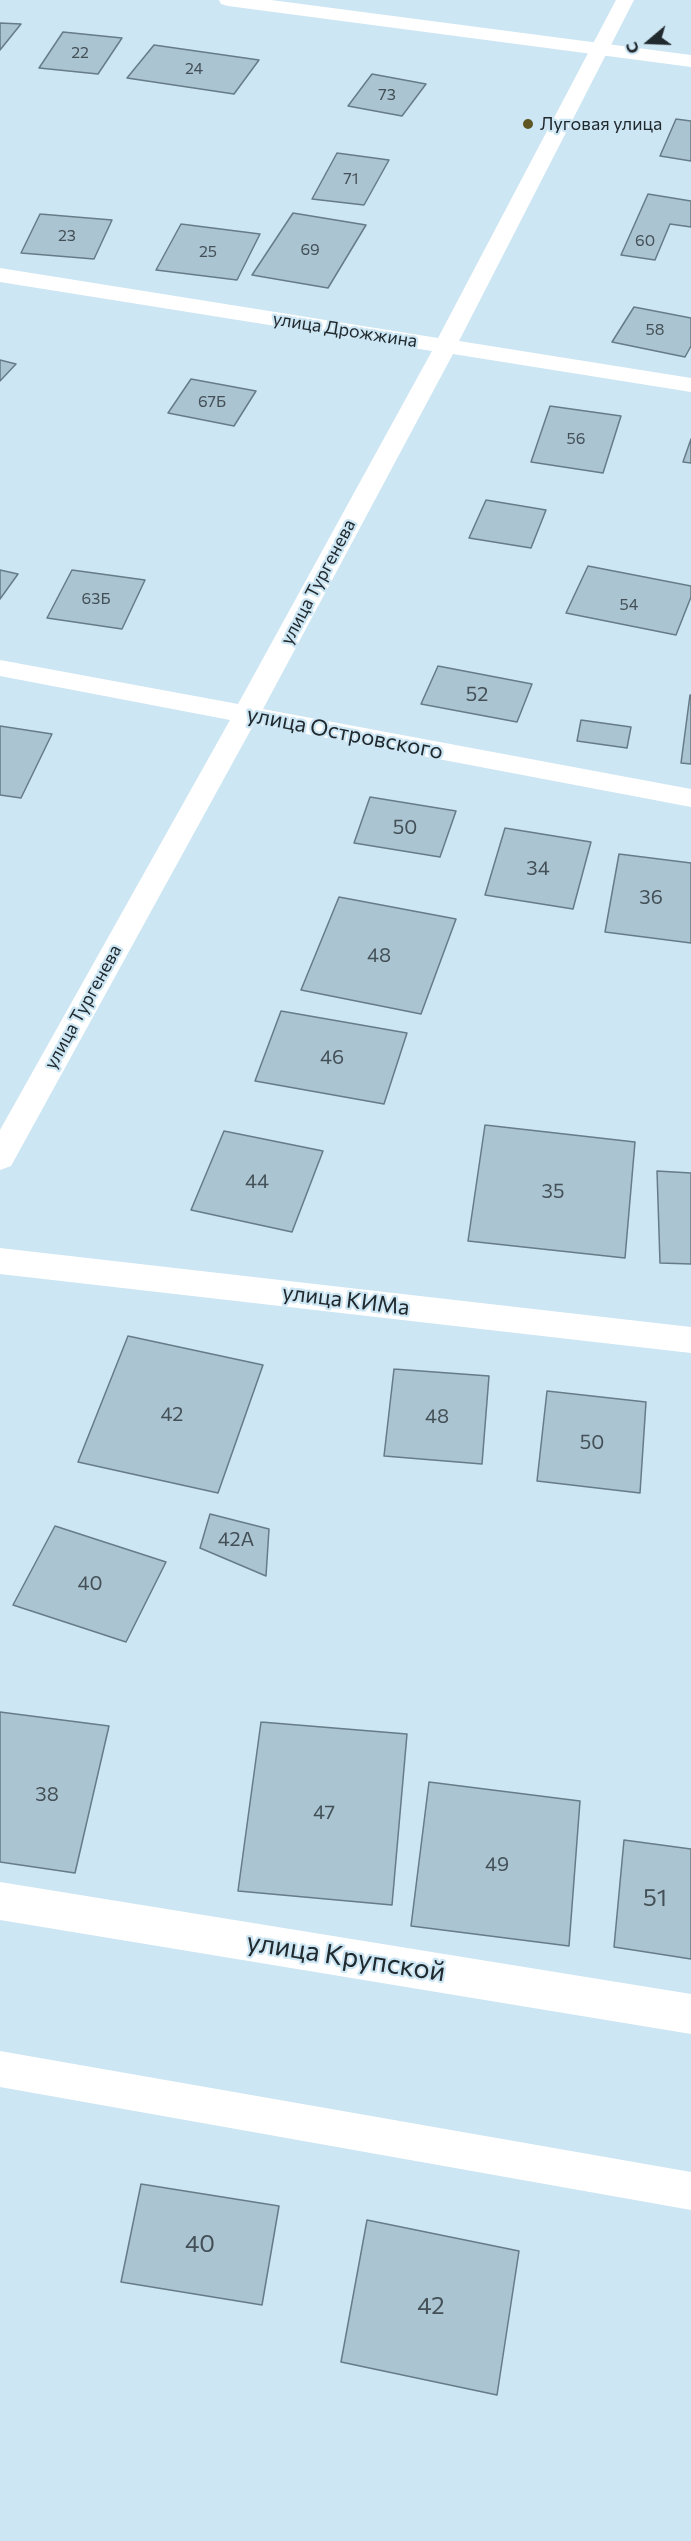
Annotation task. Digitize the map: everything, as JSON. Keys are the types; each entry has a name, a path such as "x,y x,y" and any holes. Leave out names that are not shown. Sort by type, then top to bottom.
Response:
{"street":[{"path":"228,0 691,61"},
{"name":"улица Тургенева","path":"0,1158 246,715 445,346 625,0"},
{"name":"улица Дрожжина","path":"0,275 691,385"},
{"name":"улица Островского","path":"0,668 691,798"},
{"name":"улица КИМа","path":"0,1261 691,1340"},
{"name":"улица Крупской","path":"0,1901 691,2014"}],"lane":[{"path":"0,2069 691,2191"}],"building":[{"path":"0,23 21,24 0,50"},
{"path":"63,32 122,38 98,74 39,68"},
{"path":"154,45 259,60 234,94 127,78"},
{"path":"372,74 426,84 402,116 348,106"},
{"path":"676,119 691,121 691,161 660,156"},
{"path":"337,153 389,160 364,205 312,199"},
{"path":"648,194 691,201 691,227 670,224 655,260 621,255"},
{"path":"293,213 366,225 328,288 252,275"},
{"path":"40,214 112,220 94,259 21,253"},
{"path":"181,224 260,234 237,280 156,270"},
{"path":"634,307 691,318 691,346 685,357 612,342"},
{"path":"0,360 16,364 0,381"},
{"path":"191,379 256,391 234,426 168,413"},
{"path":"550,406 621,416 603,473 531,462"},
{"path":"691,439 691,463 683,462"},
{"path":"486,500 546,510 531,548 469,538"},
{"path":"588,566 691,586 691,597 676,635 566,613"},
{"path":"0,570 18,574 0,599"},
{"path":"72,570 145,580 122,629 47,618"},
{"path":"438,666 532,684 517,722 421,704"},
{"path":"691,695 691,764 681,763"},
{"path":"581,720 631,727 627,748 577,741"},
{"path":"0,726 52,734 21,798 0,795"},
{"path":"370,797 456,811 440,857 354,843"},
{"path":"505,828 591,842 573,909 485,895"},
{"path":"619,854 691,863 691,943 605,932"},
{"path":"339,897 456,919 421,1014 301,990"},
{"path":"281,1011 407,1033 384,1104 255,1081"},
{"path":"485,1125 635,1142 625,1258 468,1241"},
{"path":"224,1131 323,1151 292,1232 191,1210"},
{"path":"657,1171 691,1173 691,1264 660,1263"},
{"path":"128,1336 263,1365 218,1493 78,1462"},
{"path":"394,1369 489,1376 482,1464 384,1456"},
{"path":"547,1391 646,1402 640,1493 537,1481"},
{"path":"210,1514 269,1529 266,1576 200,1548"},
{"path":"55,1526 166,1562 126,1642 13,1605"},
{"path":"0,1712 109,1726 75,1873 0,1862"},
{"path":"261,1722 407,1734 392,1905 238,1891"},
{"path":"429,1782 580,1801 569,1946 411,1926"},
{"path":"624,1840 691,1849 691,1959 614,1947"},
{"path":"141,2184 279,2206 262,2305 121,2282"},
{"path":"367,2220 519,2251 497,2395 341,2362"}],"place":[{"name":"Луговая улица","path":"528,124"}]}
